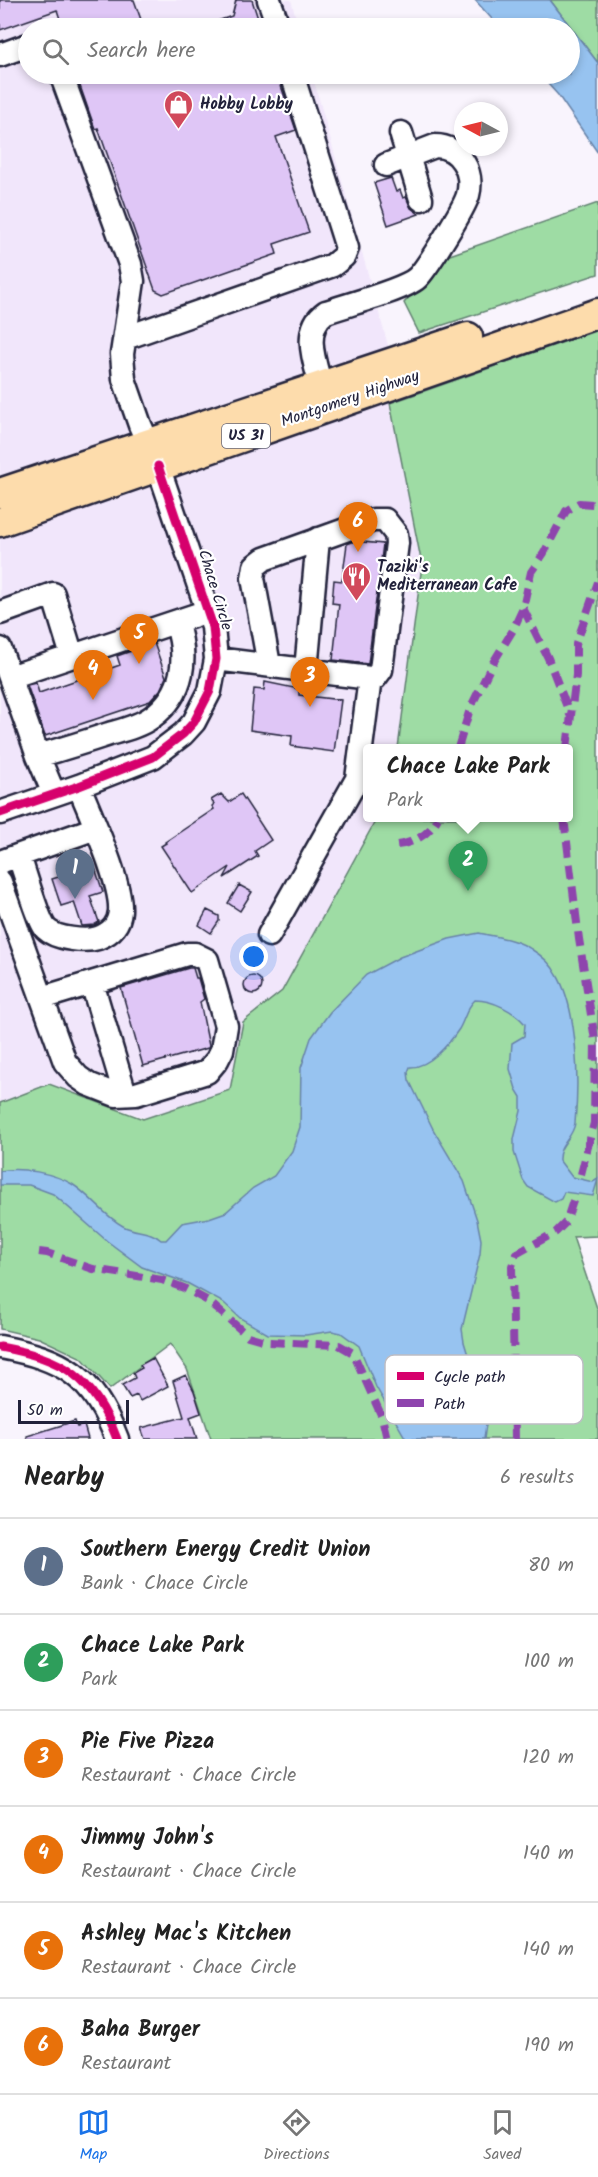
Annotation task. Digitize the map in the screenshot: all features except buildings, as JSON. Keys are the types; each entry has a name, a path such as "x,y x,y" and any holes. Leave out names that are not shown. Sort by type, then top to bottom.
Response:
{"main road":[{"name":"Montgomery Highway","path":"0,493 153,456 488,340 598,292"},
{"name":"Montgomery Highway","path":"0,522 321,386 488,340 598,313"}],"street":[{"path":"269,0 275,18"},
{"path":"0,55 18,49"},
{"name":"Chace Circle","path":"0,813 153,757 183,734 194,722 210,691 216,659 213,627 208,611 124,379 122,354 134,281 130,264 65,84"},
{"path":"125,338 333,265 344,256 347,248 295,84"},
{"path":"401,133 421,199"},
{"path":"321,386 312,344 314,325 318,317 326,312 415,280 438,248 468,197 470,184 465,164 460,155 444,146 435,146 386,165"},
{"path":"216,659 375,678 381,670 397,543 396,534 391,526 379,519 264,559 255,566 253,578 268,665"},
{"path":"306,670 318,539"},
{"path":"0,614 53,594 72,656"},
{"path":"10,677 208,611"},
{"path":"38,756 136,726 152,717 174,692 181,675 184,650 176,621"},
{"path":"0,649 54,795"},
{"path":"268,935 357,779 370,678"},
{"path":"79,786 96,828 117,890 120,910 116,926 110,932 95,939 80,940 51,933 46,928 10,859 96,828"},
{"path":"0,882 65,1062 78,1077 116,1095 136,1094 207,1072 222,1050 226,1026 207,960 195,954 188,954 42,998"},
{"path":"92,983 125,1094"},
{"path":"0,1347 29,1352 64,1367 78,1377 90,1388 106,1411 117,1439"}],"shaded area":[{"path":"0,0 291,0 296,18 18,18 18,84 315,84 431,499 399,744 363,744 363,822 375,822 282,991 244,1020 230,1090 146,1118 49,1084 0,1103"}],"green space":[{"path":"550,0 598,0 598,63 580,39 580,18 564,18"},
{"path":"598,203 598,274 419,333 404,303 447,256"},
{"path":"598,330 598,1236 573,1237 598,1311 598,1439 211,1439 187,1369 170,1344 110,1389 82,1358 39,1338 0,1329 0,1103 49,1084 143,1119 230,1090 243,1022 282,991 375,822 573,822 573,744 399,744 422,565 390,403"}],"water":[{"path":"475,0 550,0 564,18 491,18"},
{"path":"580,39 598,63 598,153 548,84 580,84"},
{"path":"479,933 519,943 539,954 557,975 569,1007 577,1068 575,1123 572,1133 561,1150 559,1160 572,1177 593,1182 598,1179 593,1196 564,1192 561,1199 555,1202 528,1187 523,1180 514,1152 521,1097 510,1069 512,1043 524,1036 525,1024 496,1004 475,1000 459,1029 444,1048 424,1064 410,1067 408,1072 409,1080 434,1131 464,1181 477,1220 481,1240 480,1254 462,1329 468,1355 385,1355 385,1403 359,1346 341,1333 332,1331 306,1335 268,1334 240,1318 224,1303 187,1283 142,1267 107,1241 53,1194 29,1185 0,1185 0,1171 27,1170 56,1177 79,1189 123,1226 161,1240 166,1240 182,1223 226,1212 253,1188 274,1176 292,1151 300,1127 301,1068 311,1038 330,1012 366,975 400,957 449,939"},
{"path":"397,1424 486,1424 484,1439 406,1439"}],"marked path":[{"path":"459,744 470,709 523,608 531,572 544,553 566,511 579,503 593,504 598,509"},
{"path":"567,744 576,675 576,644 598,582"},
{"path":"523,608 548,658 570,715"},
{"path":"397,845 421,837 436,822"},
{"path":"564,822 579,939 595,1040 594,1123 580,1178"},
{"path":"514,1355 512,1266 516,1254 556,1232 566,1222 575,1195"},
{"path":"39,1252 93,1269 162,1280 184,1288 208,1301 248,1336 269,1342 339,1345 353,1353 382,1417 387,1439"},
{"path":"515,1424 515,1439"}],"cycle path":[{"path":"0,813 153,757 183,734 194,722 210,691 216,659 213,627 158,466"},
{"path":"0,1347 42,1358 74,1374 98,1400 117,1439"}],"place":[{"name":"Hobby Lobby","path":"179,130"},
{"name":"Baha Burger","path":"358,552"},
{"name":"Taziki's Mediterranean Cafe","path":"356,602"},
{"name":"Ashley Mac's Kitchen","path":"139,664"},
{"name":"Jimmy John's","path":"93,700"},
{"name":"Pie Five Pizza","path":"310,707"},
{"name":"Chace Lake Park","path":"468,891"},
{"name":"Southern Energy Credit Union","path":"75,899"}]}
